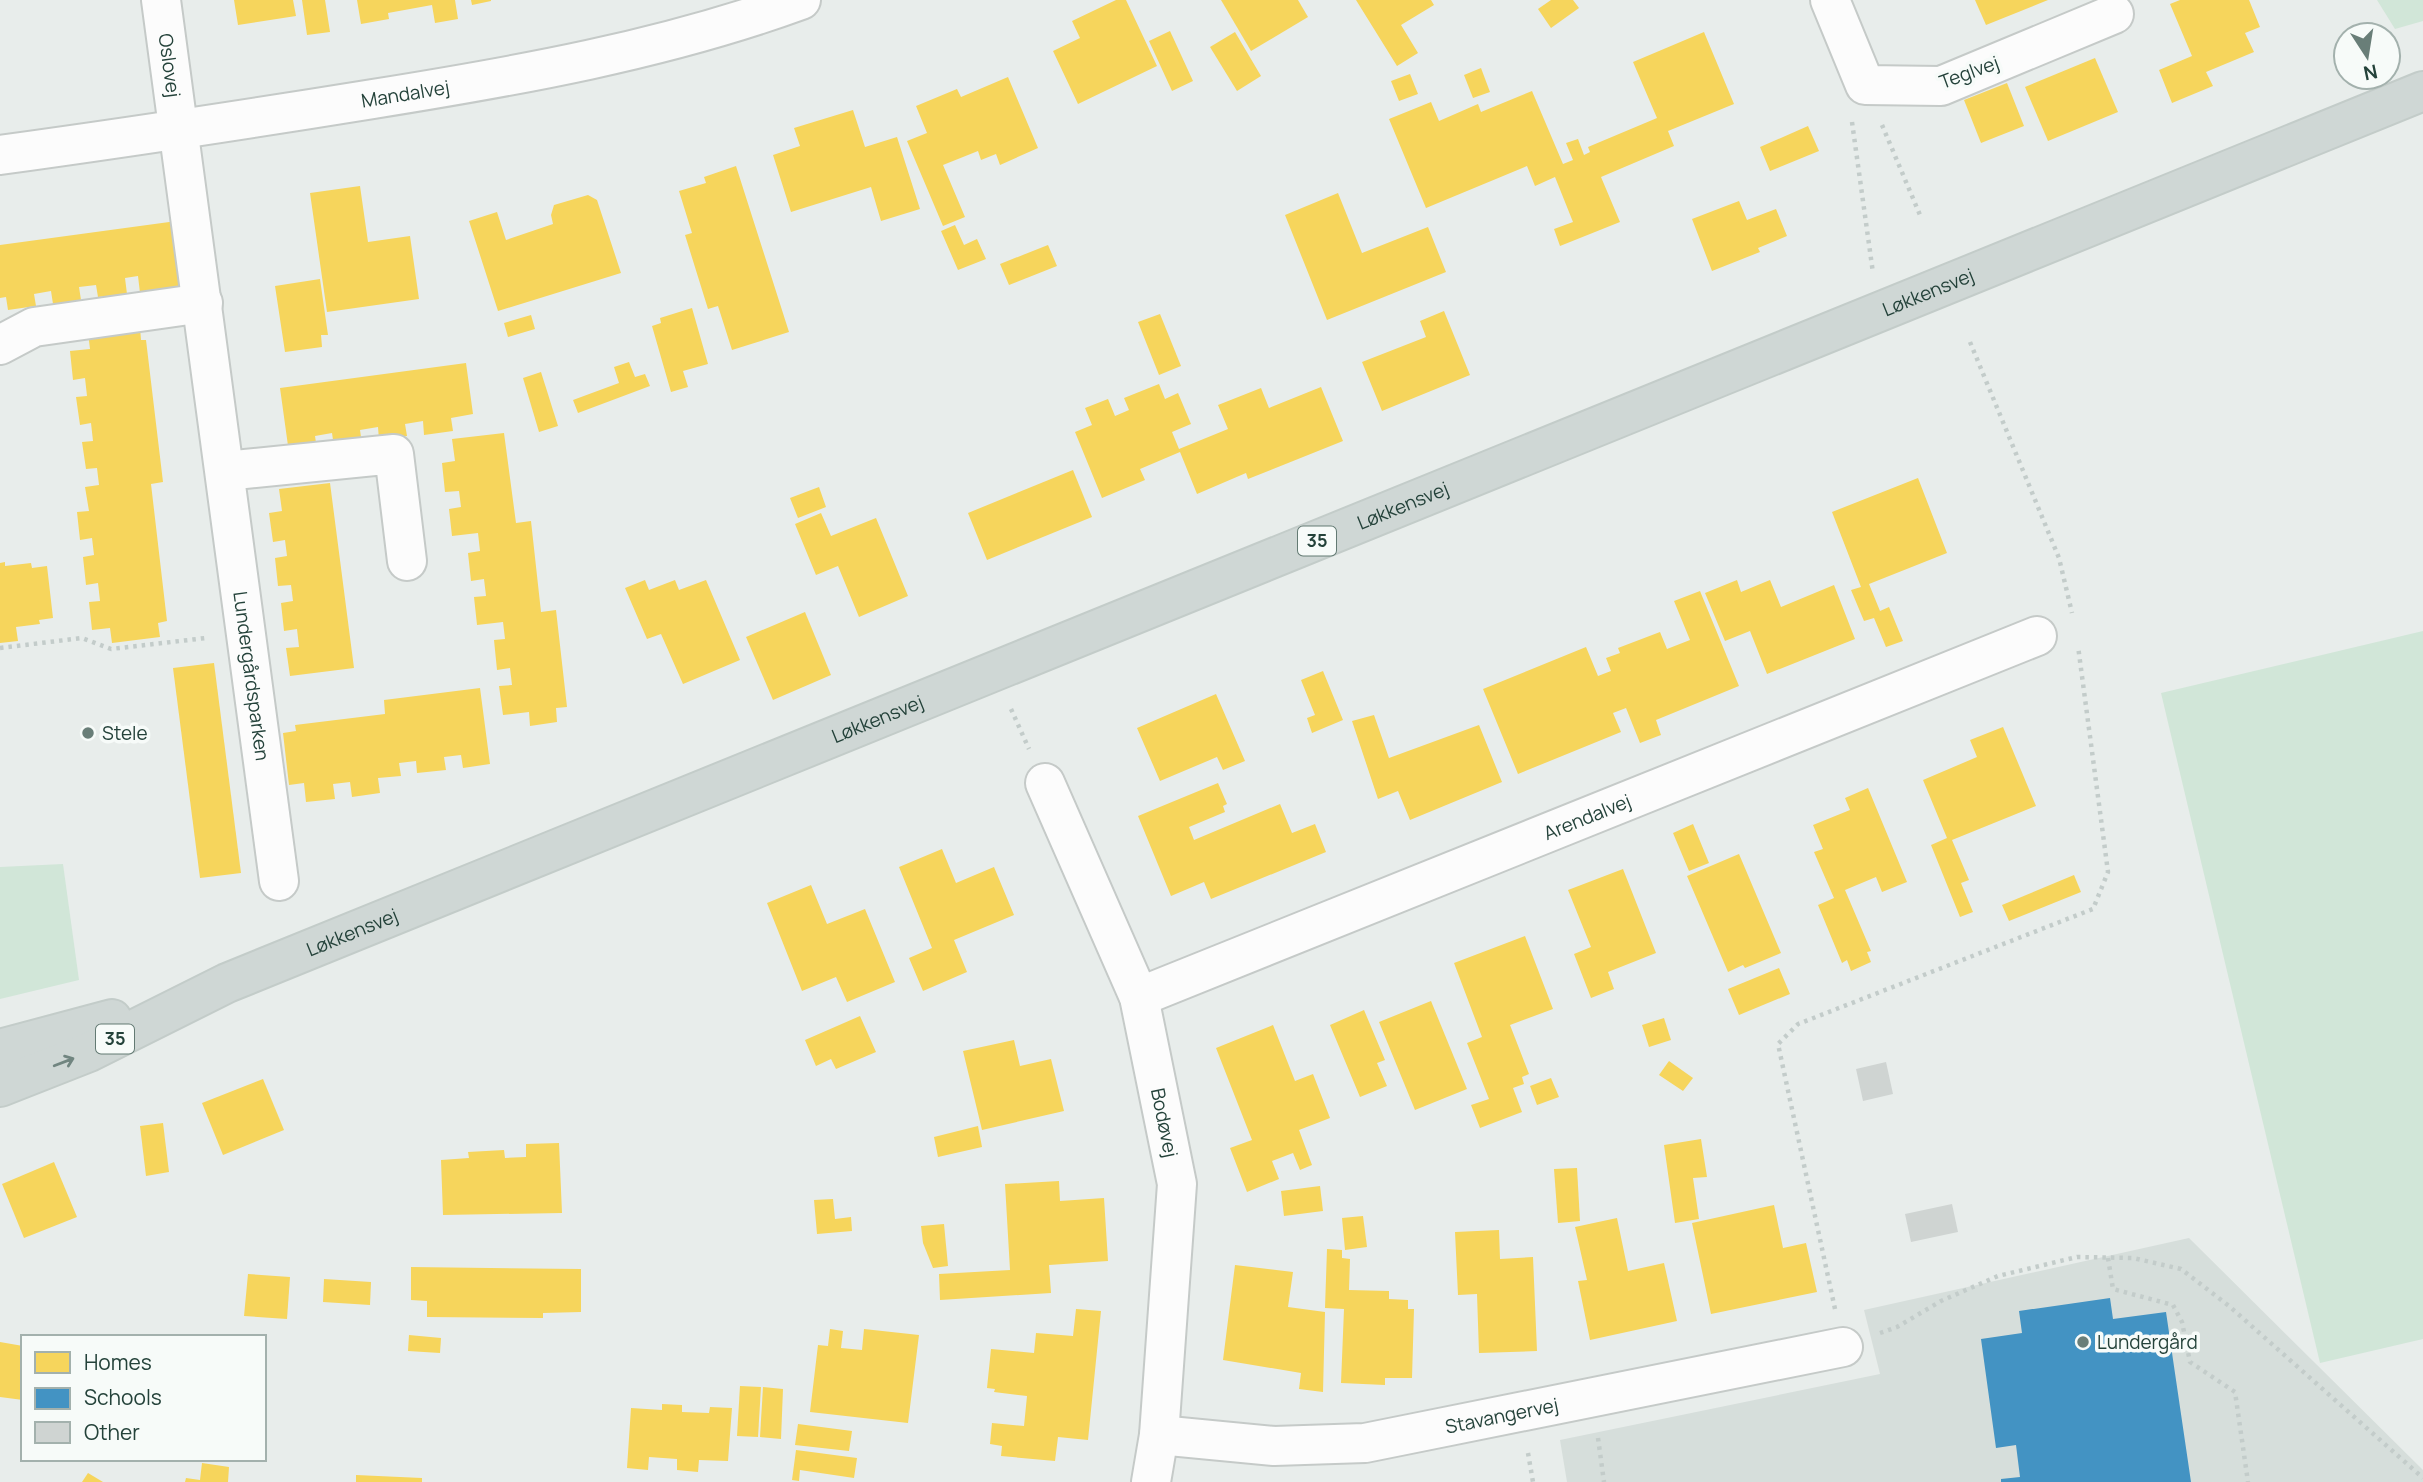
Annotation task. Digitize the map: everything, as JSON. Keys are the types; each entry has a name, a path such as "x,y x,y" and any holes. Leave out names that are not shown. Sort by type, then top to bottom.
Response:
{"main road":[{"name":"Løkkensvej","path":"0,1087 89,1052 227,984 2415,94"},
{"name":"Løkkensvej","path":"0,1049 82,1029 227,984"}],"street":[{"name":"Oslovej","path":"162,0 180,130"},
{"name":"Mandalvej","path":"0,155 180,130 479,82 605,56 802,0"},
{"path":"1830,0 1865,85"},
{"name":"Teglvej","path":"1865,85 1941,86 2114,14"},
{"name":"Lundergårdsparken","path":"180,130 279,881"},
{"path":"0,345 34,327 203,303"},
{"path":"225,471 394,454 407,561"},
{"name":"Arendalvej","path":"1139,997 2036,635"},
{"name":"Bodøvej","path":"1045,783 1139,997 1177,1184 1158,1435 1151,1482"},
{"name":"Stavangervej","path":"1158,1435 1274,1446 1365,1443 1843,1347"}],"path":[{"path":"1865,85 1920,215"},
{"path":"1865,85 1851,116 1878,312"},
{"path":"1970,342 2059,558 2074,623"},
{"path":"0,648 82,638 111,649 246,633"},
{"path":"2076,637 2108,872 2093,909 1798,1024 1778,1044 1843,1347 1897,1327 1941,1300 1998,1276 2077,1257 2133,1258 2181,1269 2229,1306 2423,1478"},
{"path":"994,673 1045,783"},
{"path":"2108,1258 2113,1289 2173,1305 2182,1322 2190,1363 2235,1392 2248,1482"}],"shaded area":[{"name":"Lundergård","path":"2189,1238 2423,1470 2423,1482 1567,1482 1560,1440 1880,1374 1864,1310"}],"green space":[{"path":"2377,0 2423,0 2423,21 2402,27 2402,21 2390,21"},
{"path":"2423,631 2423,1339 2320,1363 2161,693"},
{"path":"63,864 79,980 0,999 0,867"}],"building: Homes":[{"path":"234,0 293,0 296,16 238,25"},
{"path":"302,0 325,0 330,32 307,35"},
{"path":"357,0 455,0 458,19 435,23 432,5 388,13 389,19 361,24"},
{"path":"471,0 491,0 491,1 472,5"},
{"path":"1116,0 1126,0 1157,66 1078,104 1053,51 1080,38 1072,21"},
{"path":"1221,0 1298,0 1308,17 1251,51"},
{"path":"1356,0 1431,0 1434,5 1401,25 1418,53 1397,66"},
{"path":"1551,0 1573,0 1579,8 1551,28 1538,9"},
{"path":"1975,0 2048,0 1986,25"},
{"path":"2180,0 2249,0 2260,27 2245,33 2254,52 2206,72 2213,86 2172,103 2159,70 2192,56 2170,4"},
{"path":"1170,31 1193,81 1172,91 1149,41"},
{"path":"1235,32 1261,76 1237,91 1210,47"},
{"path":"1704,32 1734,104 1668,131 1674,146 1601,177 1620,222 1560,246 1554,229 1573,222 1555,177 1535,186 1527,166 1426,208 1389,119 1431,102 1439,121 1478,104 1481,112 1532,91 1563,164 1573,160 1566,143 1578,139 1584,155 1590,152 1588,147 1657,118 1633,62"},
{"path":"2095,58 2118,112 2048,141 2025,87"},
{"path":"1481,68 1490,92 1473,98 1464,75"},
{"path":"1410,74 1418,94 1399,101 1391,81"},
{"path":"1008,77 1038,148 1000,165 996,154 981,160 978,151 943,165 965,217 943,226 907,141 927,133 916,106 957,89 961,97"},
{"path":"2007,83 2024,126 1981,143 1964,100"},
{"path":"853,110 865,147 897,137 920,209 881,221 871,187 791,212 773,155 800,146 794,128"},
{"path":"1808,126 1819,151 1770,171 1760,147"},
{"path":"736,166 789,332 732,350 718,306 708,309 685,235 692,233 679,191 706,183 704,177"},
{"path":"360,186 368,242 410,236 419,299 327,312 310,193"},
{"path":"1338,193 1362,253 1428,227 1446,272 1327,320 1285,215"},
{"path":"588,195 597,200 621,273 498,311 469,221 497,212 506,240 553,224 551,215 554,205"},
{"path":"1739,201 1747,220 1776,209 1787,236 1758,248 1760,252 1712,271 1692,219"},
{"path":"184,220 192,285 140,293 138,276 125,278 127,294 98,297 96,285 79,287 81,300 53,304 51,291 34,294 36,306 8,310 6,297 0,298 0,245"},
{"path":"955,225 964,245 977,239 986,259 958,270 941,231"},
{"path":"1048,245 1057,266 1009,285 1000,264"},
{"path":"320,279 328,335 321,335 322,347 285,352 275,286"},
{"path":"692,308 708,364 683,371 688,387 671,392 652,326 661,323 660,318"},
{"path":"1444,311 1470,375 1382,411 1362,362 1426,337 1420,321"},
{"path":"1160,314 1181,366 1159,375 1138,322"},
{"path":"531,315 535,329 508,337 504,323"},
{"path":"140,327 141,340 146,340 163,482 151,484 167,621 158,623 160,637 112,643 110,628 92,630 89,602 100,601 98,583 86,585 83,557 94,555 92,538 80,540 77,512 89,511 85,487 99,485 97,468 86,469 82,442 93,441 91,423 80,425 76,397 87,396 85,378 73,380 70,351 90,349 88,333"},
{"path":"629,362 635,377 645,374 650,386 578,413 573,400 619,383 614,367"},
{"path":"466,363 473,414 451,418 453,431 424,435 423,421 405,424 407,436 379,440 378,427 360,430 362,444 334,447 332,433 315,436 317,449 289,453 280,388"},
{"path":"541,372 558,426 539,432 523,378"},
{"path":"1159,384 1165,399 1178,393 1191,424 1172,432 1179,449 1228,429 1218,405 1261,388 1269,408 1321,387 1343,441 1248,479 1246,473 1197,494 1180,452 1140,469 1145,480 1102,498 1075,432 1092,425 1085,408 1108,399 1115,416 1129,410 1124,398"},
{"path":"504,433 516,523 531,521 541,612 556,610 567,707 556,708 557,722 530,726 529,712 503,715 499,686 512,685 510,668 497,670 494,640 505,639 503,622 477,625 474,597 486,596 484,579 471,581 468,553 480,551 478,533 452,536 449,509 461,507 459,491 445,492 442,463 455,461 452,439"},
{"path":"1073,470 1092,517 987,560 968,513"},
{"path":"1918,478 1947,553 1869,584 1880,611 1889,607 1903,641 1886,647 1874,618 1864,621 1851,590 1861,587 1832,512"},
{"path":"330,483 354,668 290,676 286,648 299,647 297,629 284,631 281,603 293,601 291,585 278,586 275,558 287,556 285,540 273,542 269,513 282,511 279,489"},
{"path":"819,487 826,507 798,518 790,498"},
{"path":"821,513 831,536 876,518 908,596 859,617 838,566 816,575 795,524"},
{"path":"5,562 5,566 31,563 32,568 47,566 53,618 39,620 40,624 16,627 18,641 0,643 0,563"},
{"path":"645,580 649,590 675,580 679,590 706,580 740,660 683,684 661,634 647,639 625,588"},
{"path":"1737,580 1741,592 1770,580 1781,607 1834,585 1855,639 1767,674 1750,631 1725,641 1705,593"},
{"path":"1700,591 1739,686 1656,720 1661,735 1640,743 1626,708 1613,713 1621,732 1518,774 1483,689 1586,647 1598,676 1611,671 1606,658 1620,653 1618,648 1660,632 1667,649 1690,640 1674,601"},
{"path":"805,612 831,675 773,700 746,637"},
{"path":"214,663 241,873 200,878 173,668"},
{"path":"1323,671 1343,720 1312,733 1307,718 1315,715 1301,680"},
{"path":"480,688 490,764 463,768 461,755 444,757 446,770 417,773 416,761 399,763 401,776 378,778 380,793 352,797 350,782 333,784 335,799 306,802 304,783 289,785 283,733 296,731 295,725 385,714 384,700"},
{"path":"1216,694 1245,761 1223,770 1217,757 1160,781 1137,728"},
{"path":"1374,715 1389,758 1479,725 1502,782 1410,820 1398,791 1378,799 1352,721"},
{"path":"2003,727 2036,806 1952,840 1969,880 1961,883 1973,912 1960,917 1931,845 1947,838 1923,780 1977,757 1970,740"},
{"path":"1218,783 1227,804 1223,806 1225,812 1189,827 1194,840 1280,804 1292,833 1315,824 1326,852 1211,899 1204,882 1171,896 1138,816"},
{"path":"1868,788 1907,882 1882,892 1876,877 1845,890 1871,951 1867,952 1871,962 1851,971 1847,960 1842,963 1818,905 1834,898 1814,852 1823,849 1813,825 1850,810 1845,798"},
{"path":"1693,824 1709,863 1689,871 1673,833"},
{"path":"942,849 956,883 994,867 1014,915 954,940 967,972 923,991 909,958 932,948 899,867"},
{"path":"1739,854 1781,953 1728,972 1687,876"},
{"path":"1623,869 1656,953 1608,972 1614,989 1591,998 1574,954 1591,947 1568,890"},
{"path":"2074,875 2081,892 2009,921 2002,905"},
{"path":"811,885 827,924 865,909 895,982 847,1002 836,977 802,991 767,903"},
{"path":"1525,936 1553,1009 1510,1025 1529,1074 1522,1077 1524,1084 1513,1088 1522,1112 1480,1128 1471,1105 1489,1099 1467,1043 1482,1037 1454,963"},
{"path":"1779,968 1790,994 1739,1015 1728,989"},
{"path":"1431,1001 1467,1089 1415,1110 1379,1022"},
{"path":"1364,1010 1385,1060 1377,1063 1387,1086 1360,1097 1330,1025"},
{"path":"860,1016 876,1052 836,1069 831,1059 816,1066 805,1040"},
{"path":"1664,1018 1671,1040 1649,1047 1642,1025"},
{"path":"1273,1025 1295,1081 1313,1074 1330,1118 1299,1130 1312,1165 1300,1170 1293,1153 1272,1161 1279,1179 1247,1192 1230,1148 1252,1140 1216,1048"},
{"path":"1014,1040 1020,1066 1051,1059 1064,1111 982,1130 963,1051"},
{"path":"1669,1061 1693,1078 1683,1091 1659,1075"},
{"path":"1551,1078 1559,1097 1537,1105 1530,1086"},
{"path":"263,1079 284,1130 223,1155 202,1103"},
{"path":"163,1123 169,1172 146,1176 140,1126"},
{"path":"978,1126 982,1147 938,1157 934,1137"},
{"path":"1701,1139 1707,1177 1693,1178 1699,1219 1675,1223 1664,1145"},
{"path":"559,1143 562,1213 443,1215 441,1160 469,1158 468,1152 504,1150 505,1158 526,1157 526,1144"},
{"path":"54,1162 77,1217 24,1238 2,1184"},
{"path":"1577,1168 1580,1221 1558,1223 1554,1169"},
{"path":"1059,1181 1060,1201 1104,1198 1108,1261 1049,1265 1051,1293 940,1300 939,1274 1010,1270 1005,1184"},
{"path":"1320,1186 1323,1211 1284,1216 1281,1191"},
{"path":"833,1199 835,1219 851,1217 852,1231 817,1234 814,1200"},
{"path":"1774,1205 1783,1248 1806,1243 1817,1292 1711,1314 1692,1223"},
{"path":"1363,1216 1367,1247 1345,1250 1342,1218"},
{"path":"1617,1218 1628,1271 1664,1263 1677,1321 1590,1340 1578,1281 1587,1280 1575,1227"},
{"path":"944,1224 948,1266 933,1268 923,1243 921,1226"},
{"path":"1499,1230 1500,1259 1533,1257 1537,1351 1479,1353 1477,1294 1458,1295 1455,1232"},
{"path":"1327,1249 1342,1250 1342,1258 1350,1259 1349,1290 1389,1291 1389,1299 1408,1300 1408,1309 1414,1309 1412,1378 1385,1378 1385,1385 1341,1383 1344,1309 1325,1308"},
{"path":"1235,1265 1293,1272 1288,1307 1325,1312 1323,1392 1299,1389 1301,1373 1223,1360"},
{"path":"411,1267 581,1269 581,1312 543,1313 543,1318 427,1317 427,1301 411,1300"},
{"path":"248,1274 290,1277 287,1319 244,1316"},
{"path":"324,1279 371,1282 370,1305 323,1302"},
{"path":"1076,1309 1101,1311 1088,1440 1058,1437 1055,1461 1001,1456 1002,1446 990,1444 992,1423 1024,1426 1027,1396 994,1392 995,1389 987,1388 991,1349 1034,1353 1036,1333 1073,1336"},
{"path":"830,1329 843,1331 841,1348 862,1350 864,1329 919,1335 908,1423 810,1412 818,1345 828,1346"},
{"path":"409,1335 441,1338 440,1353 408,1351"},
{"path":"0,1342 21,1346 21,1400 0,1397"},
{"path":"740,1386 761,1387 758,1437 737,1436"},
{"path":"763,1387 783,1389 781,1439 760,1437"},
{"path":"662,1404 682,1405 682,1412 709,1413 710,1407 732,1408 728,1461 699,1460 698,1472 677,1470 677,1459 649,1457 648,1470 627,1468 631,1408 662,1410"},
{"path":"798,1424 852,1431 849,1451 795,1445"},
{"path":"796,1450 857,1458 854,1478 800,1470 799,1481 792,1480"},
{"path":"202,1463 229,1467 228,1482 185,1482 186,1478 200,1480"},
{"path":"88,1473 103,1482 82,1482"},
{"path":"356,1475 422,1478 422,1482 356,1482"}],"building: Schools":[{"path":"2110,1298 2113,1319 2166,1312 2191,1482 2001,1482 2001,1479 2020,1477 2016,1445 1996,1448 1981,1339 2022,1333 2019,1311"}],"building: Other":[{"path":"1886,1062 1893,1094 1863,1101 1856,1069"},
{"path":"1952,1204 1958,1232 1911,1242 1905,1214"}],"place":[{"name":"Stele","path":"88,733"},
{"name":"Lundergård","path":"2083,1342"}]}
